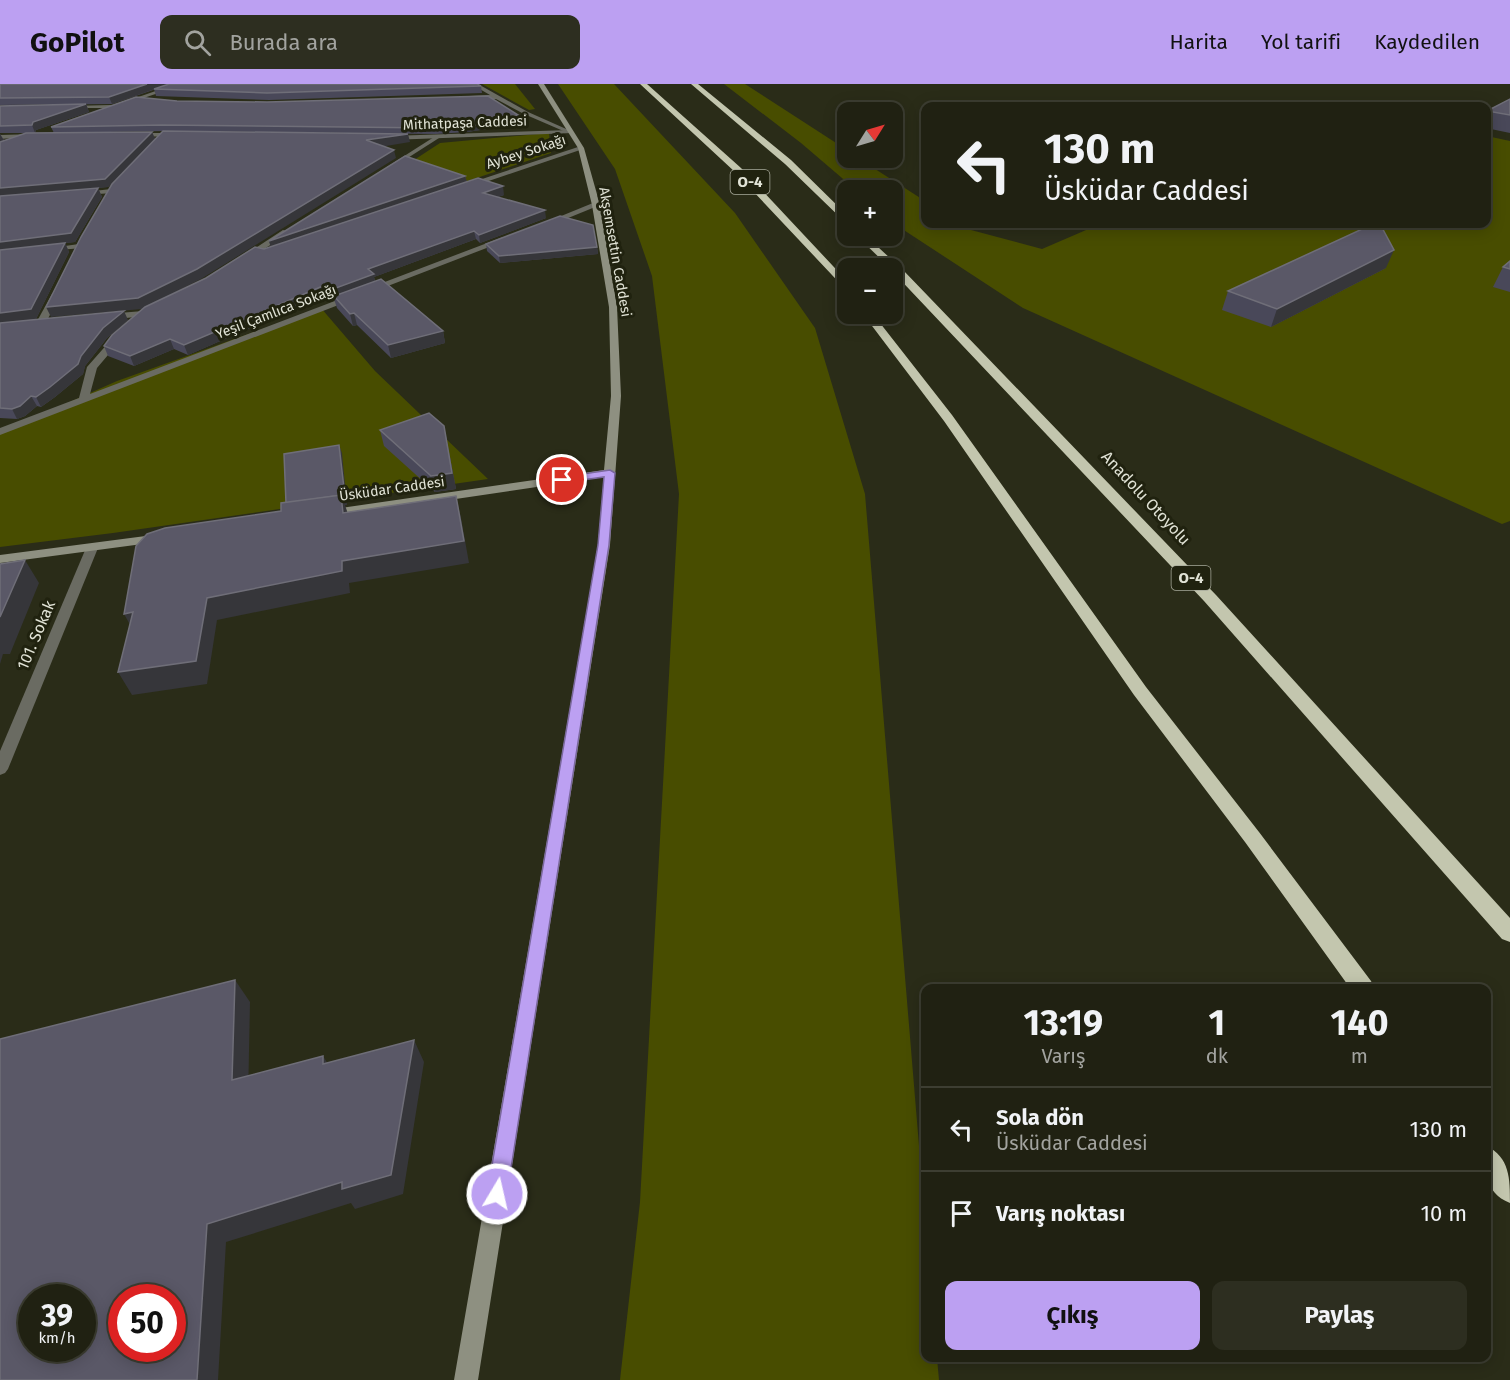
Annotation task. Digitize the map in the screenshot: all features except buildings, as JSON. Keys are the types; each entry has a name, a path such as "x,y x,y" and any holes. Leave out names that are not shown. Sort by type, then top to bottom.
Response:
{"highway":[{"name":"O-4","path":"643,84 738,170 837,277"},
{"name":"O-4","path":"694,84 788,162 837,211"},
{"name":"Anadolu Otoyolu","path":"871,246 923,297 1210,598 1510,933"},
{"path":"876,324 948,418 1140,691 1252,837 1360,984"},
{"path":"1491,1165 1510,1190"}],"main road":[{"name":"Akşemsettin Caddesi","path":"466,1380 604,545 616,396 613,307 596,205 581,148 541,84"},
{"name":"Üsküdar Caddesi","path":"315,516 610,473"},
{"path":"0,559 174,536"}],"street":[{"path":"84,116 182,84"},
{"path":"474,84 526,113 570,132"},
{"path":"462,98 495,97"},
{"path":"134,100 157,101"},
{"path":"66,108 111,107"},
{"name":"Mithatpaşa Caddesi","path":"377,137 436,138 570,132"},
{"path":"0,136 42,134"},
{"path":"119,135 187,135"},
{"path":"156,143 164,135"},
{"path":"5,146 31,136"},
{"path":"387,169 436,138"},
{"name":"Aybey Sokağı","path":"456,189 581,148"},
{"path":"105,200 118,183"},
{"path":"66,195 111,191"},
{"path":"540,226 596,205"},
{"path":"231,267 289,230"},
{"name":"Yeşil Çamlıca Sokağı","path":"1,431 518,235"},
{"path":"74,255 84,236"},
{"path":"34,251 79,246"},
{"path":"240,261 274,250"},
{"path":"53,322 36,324 60,284"},
{"path":"84,399 92,367 112,341 145,313 165,303"},
{"path":"99,318 145,313"},
{"name":"101. Sokak","path":"0,769 92,548"}],"shaded area":[{"path":"482,84 515,84 535,109 529,110"},
{"path":"558,84 614,84 735,213 815,328 865,494 921,1170 921,1362 937,1362 939,1380 620,1380 640,1202 679,494 652,276 615,169"},
{"path":"724,84 745,84 837,144 837,168 874,168 892,180 844,180 801,143"},
{"path":"549,133 551,153 290,241 440,143"},
{"path":"1491,137 1510,141 1510,521 1502,524 1023,308 903,230 903,187 921,198 921,228 967,228 1042,249 1091,228 1491,228"},
{"path":"321,308 375,371 488,479 0,547 0,433 117,381"}],"route":[{"path":"497,1194 604,545 610,473 562,480"}]}
